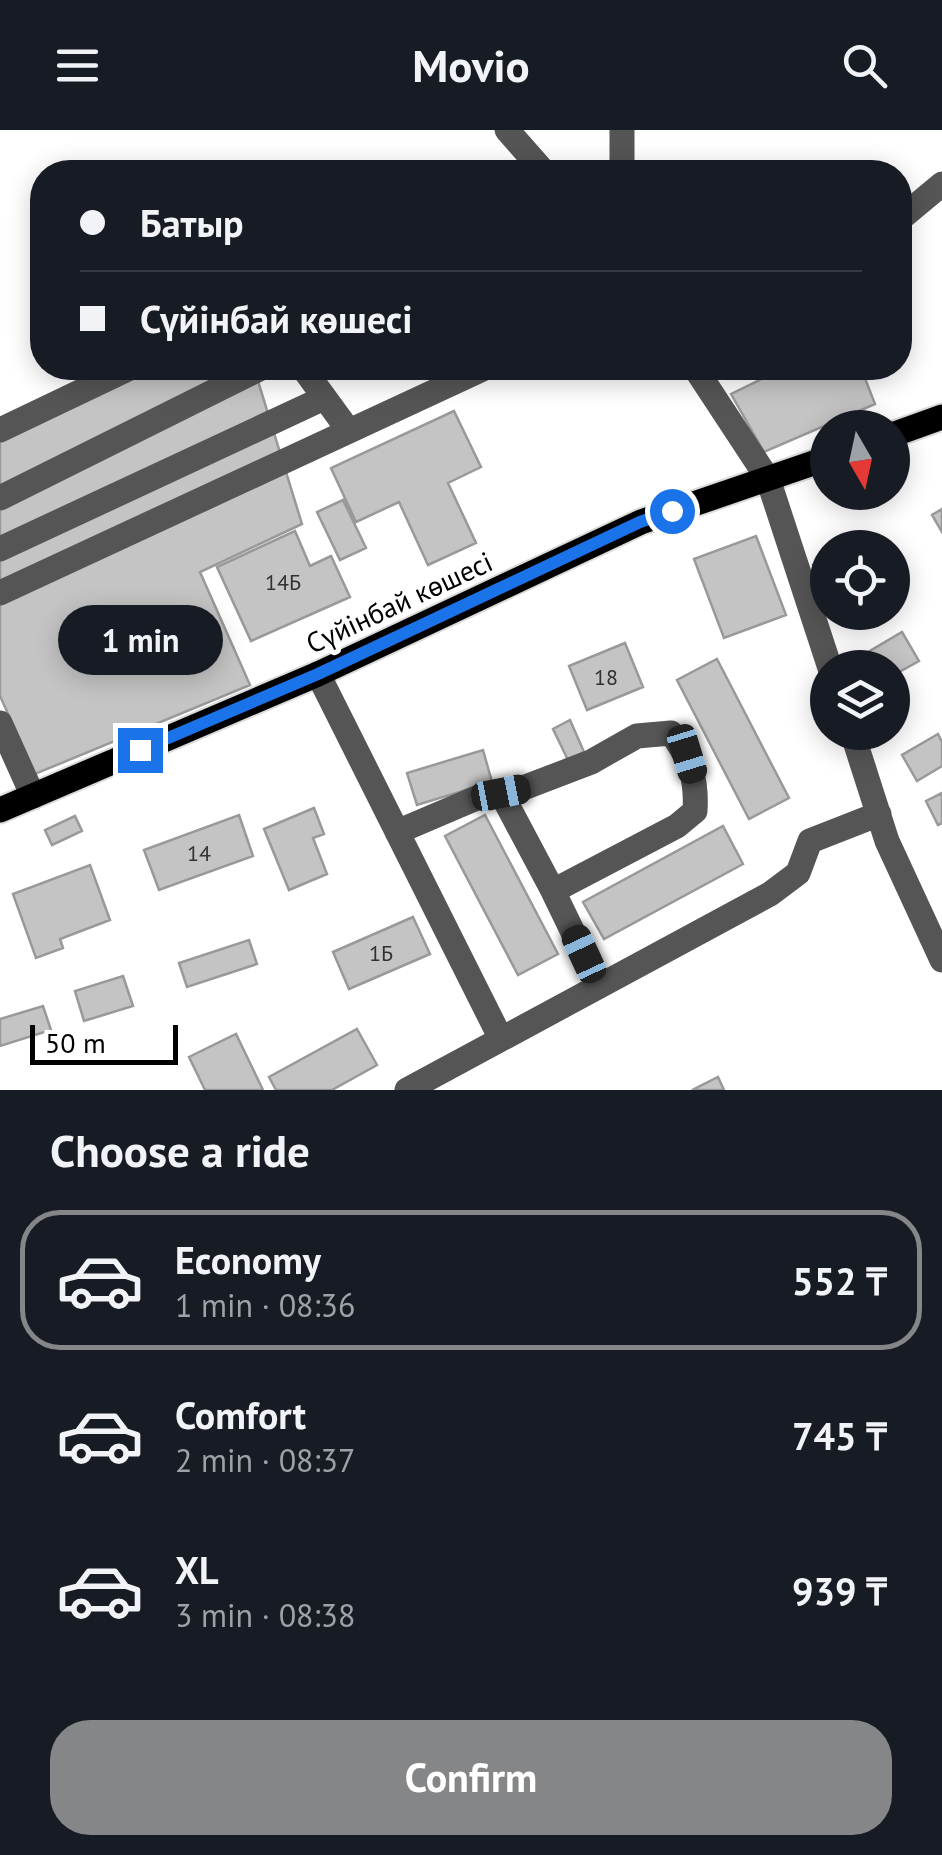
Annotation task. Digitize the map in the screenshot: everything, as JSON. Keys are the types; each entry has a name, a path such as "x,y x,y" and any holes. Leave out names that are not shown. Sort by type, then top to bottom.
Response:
{"main road":[{"path":"910,428 942,417"},
{"name":"Сүйінбай көшесі","path":"0,810 318,674 640,522 810,464"}],"street":[{"path":"508,130 534,160"},
{"path":"622,130 622,160"},
{"path":"912,209 942,184"},
{"path":"0,430 105,380"},
{"path":"0,498 237,380"},
{"path":"311,380 350,431"},
{"path":"4,582 459,380"},
{"path":"704,380 768,479 824,650"},
{"path":"0,549 324,398"},
{"path":"318,674 501,1039"},
{"path":"0,723 33,796"},
{"path":"397,832 479,797 524,788 591,762 637,736 671,732 687,754 696,784 695,810 677,826 553,891"},
{"path":"858,750 888,841 942,960"},
{"path":"501,793 599,986"},
{"path":"407,1090 770,894 798,873 810,841 879,814"}],"building":[{"path":"129,380 258,380 302,524 200,572 250,685 35,774 0,696 0,442"},
{"path":"760,380 866,380 875,404 861,410 810,410 810,432 764,452 731,394"},
{"path":"454,411 481,467 448,483 476,543 428,565 399,502 356,522 331,468"},
{"path":"343,500 366,548 340,560 317,512"},
{"path":"942,509 942,532 932,515"},
{"path":"295,531 310,566 331,556 350,597 251,641 217,567"},
{"path":"756,536 786,615 724,638 694,559"},
{"path":"902,632 919,661 910,666 910,650 871,650"},
{"path":"625,643 643,687 587,710 569,666"},
{"path":"717,659 789,798 749,819 677,680"},
{"path":"570,720 584,752 568,760 553,729"},
{"path":"938,734 942,766 917,781 902,755"},
{"path":"483,750 492,782 417,805 407,773"},
{"path":"942,793 942,823 938,825 926,801"},
{"path":"314,808 324,834 313,838 327,874 289,890 264,829"},
{"path":"239,815 253,856 159,890 144,850"},
{"path":"485,815 558,954 518,975 445,836"},
{"path":"75,816 82,831 52,845 45,830"},
{"path":"723,826 743,864 604,939 583,902"},
{"path":"90,865 110,920 60,939 63,948 36,958 13,894"},
{"path":"413,917 430,954 349,989 333,952"},
{"path":"249,940 257,964 187,987 179,963"},
{"path":"123,976 133,1006 84,1021 75,991"},
{"path":"43,1006 51,1030 0,1046 0,1019"},
{"path":"357,1029 377,1065 332,1090 276,1090 269,1077"},
{"path":"236,1034 263,1090 205,1090 189,1057"},
{"path":"718,1077 724,1090 692,1090"}],"route":[{"path":"140,750 318,674 640,522 672,511"}]}
